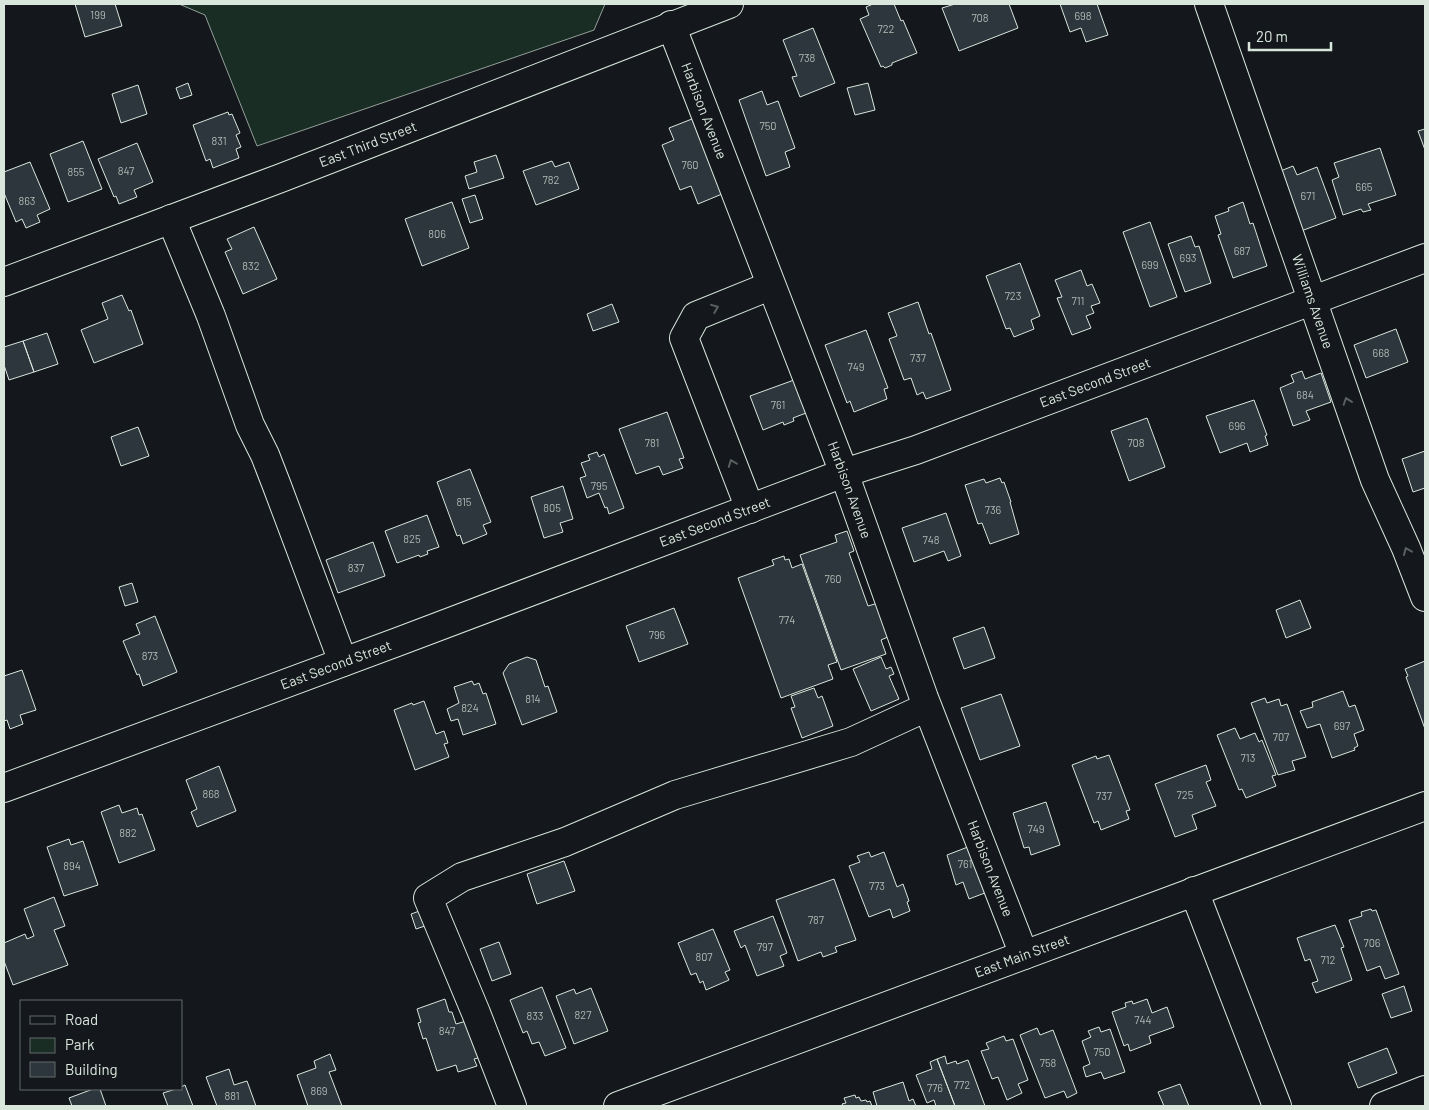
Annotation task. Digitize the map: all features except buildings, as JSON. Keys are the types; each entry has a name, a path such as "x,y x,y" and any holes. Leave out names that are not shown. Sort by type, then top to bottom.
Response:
{"street":[{"name":"East Third Street","path":"4,282 281,178 729,4"},
{"name":"Williams Avenue","path":"1209,4 1375,480 1406,548 1425,597"},
{"name":"Harbison Avenue","path":"671,25 770,286 844,473 927,708 1024,955"},
{"path":"171,219 210,316 250,425 265,455 343,662"},
{"name":"East Second Street","path":"4,788 844,473 916,450 1425,258"},
{"path":"750,509 684,338 696,316 770,286"},
{"path":"512,1106 428,898 462,877 565,842 675,795 851,742 927,708"},
{"name":"East Main Street","path":"618,1106 1425,806"},
{"path":"1194,891 1277,1106"},
{"path":"1384,1106 1425,1090"}],"green space":[{"path":"179,4 605,4 594,30 257,146 205,15"}]}
